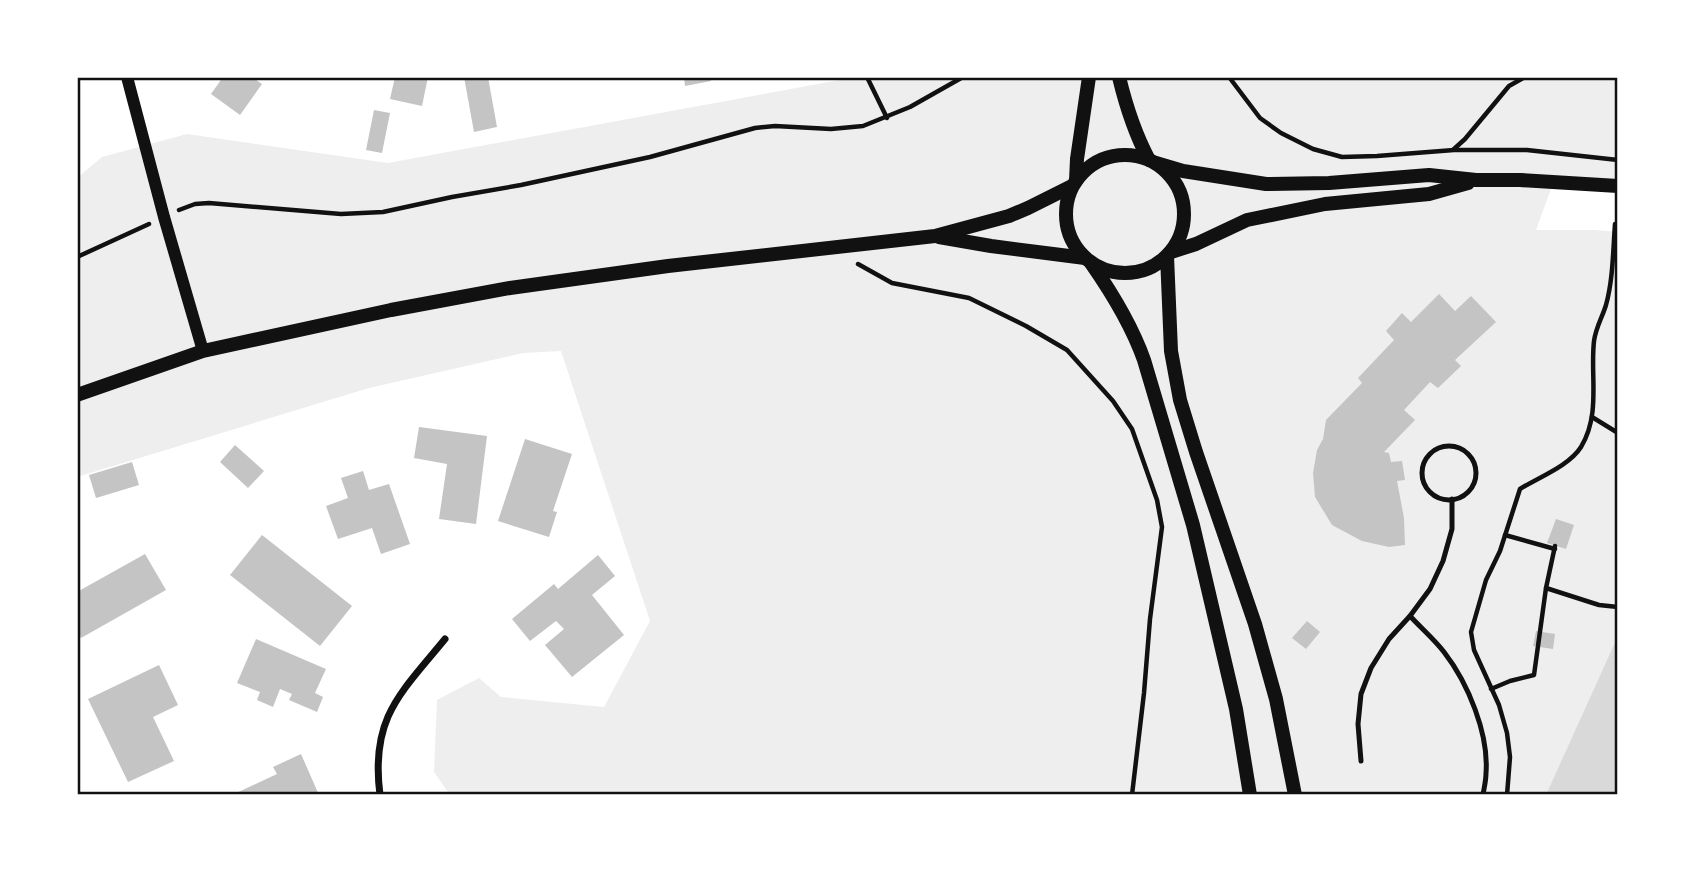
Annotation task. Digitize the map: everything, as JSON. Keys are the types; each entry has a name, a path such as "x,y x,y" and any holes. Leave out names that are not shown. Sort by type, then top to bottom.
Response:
{"main road":[{"path":"1089,77 1074,183 1066,205 1067,224 1073,242 1107,285 1139,345 1193,525 1237,709 1250,795"},
{"path":"1119,77 1139,141 1153,161 1171,177 1181,194 1184,214 1181,234 1169,254 1171,351 1180,400 1258,637 1276,699 1295,795"},
{"path":"77,395 203,351 391,310 510,288 668,266 935,236 1009,216 1028,208 1074,183 1087,168 1117,155 1133,155 1183,172 1266,184 1329,183 1429,175 1476,180 1618,186"},
{"path":"935,236 1088,260 1106,270 1122,273 1139,272 1169,254 1247,220 1325,204 1429,194 1476,180"}],"street":[{"path":"127,77 203,351"},
{"path":"380,795 380,738 387,716 404,687 445,639"}],"lane":[{"path":"1451,446 1467,453 1476,468 1476,477 1468,492 1452,499 1443,499 1428,490 1423,474 1428,457 1442,447 1451,446"},
{"path":"1361,761 1358,724 1361,694 1371,668 1389,639 1430,589 1443,561 1452,528 1452,499"},
{"path":"1410,616 1444,652 1476,712 1484,743 1486,772 1483,795"}],"path":[{"path":"867,77 887,118"},
{"path":"77,257 195,204 341,214 383,212 650,157 755,128 863,127 910,107 963,77"},
{"path":"1229,77 1261,118 1281,134 1313,149 1342,157 1454,150 1527,150 1618,160"},
{"path":"1454,150 1509,86 1525,77"},
{"path":"1507,795 1510,757 1507,733 1499,705 1474,650 1471,632 1486,580 1500,551 1520,489 1564,464 1580,449 1590,430 1594,407 1594,342 1606,305 1615,224"},
{"path":"829,248 892,283 969,299 1026,326 1067,351 1113,401 1132,429 1157,500 1162,527 1132,795"},
{"path":"1592,417 1618,433"},
{"path":"1492,689 1535,675 1546,588 1555,547 1505,534"},
{"path":"1546,588 1599,605 1618,607"}],"shaded area":[{"path":"856,77 1618,77 1618,183 1555,178 1536,230 1618,232 1618,795 450,795 434,772 437,700 479,678 501,697 604,707 650,621 561,351 523,353 369,388 77,477 77,178 102,157 187,134 388,163"},
{"path":"1618,637 1618,795 1546,795 1613,647"}],"building":[{"path":"223,77 252,77 262,84 240,115 211,94"},
{"path":"395,77 428,77 422,106 390,99"},
{"path":"464,77 488,77 497,127 474,132"},
{"path":"684,77 710,77 711,81 685,86"},
{"path":"374,110 390,113 382,153 366,150"},
{"path":"1439,294 1455,311 1471,296 1496,322 1455,360 1461,366 1438,388 1430,382 1404,410 1415,420 1384,452 1389,453 1391,462 1402,461 1405,480 1397,481 1404,518 1405,545 1389,547 1362,541 1332,525 1315,497 1313,473 1326,420 1362,383 1358,378 1394,340 1386,331 1402,313 1411,322"},
{"path":"419,427 487,436 476,524 439,519 447,464 414,458"},
{"path":"525,439 572,454 553,511 557,512 549,537 498,521"},
{"path":"235,445 264,471 248,488 220,462"},
{"path":"132,462 139,485 96,498 89,475"},
{"path":"363,471 369,490 389,484 410,544 381,554 372,528 338,539 326,506 348,498 341,478"},
{"path":"1556,519 1574,525 1566,549 1547,543"},
{"path":"262,535 352,606 320,646 230,575"},
{"path":"145,554 166,590 81,638 77,631 77,592"},
{"path":"598,555 615,576 592,595 624,635 572,677 545,645 564,629 556,621 530,641 512,619 554,584 558,589"},
{"path":"1307,621 1320,632 1306,649 1292,638"},
{"path":"1536,631 1555,634 1553,649 1533,646"},
{"path":"256,639 326,669 315,693 323,697 317,712 289,700 292,694 280,689 273,707 257,700 260,692 237,683"},
{"path":"159,665 178,705 153,717 174,761 128,782 88,699"},
{"path":"301,754 319,795 232,795 277,774 273,767"}]}
